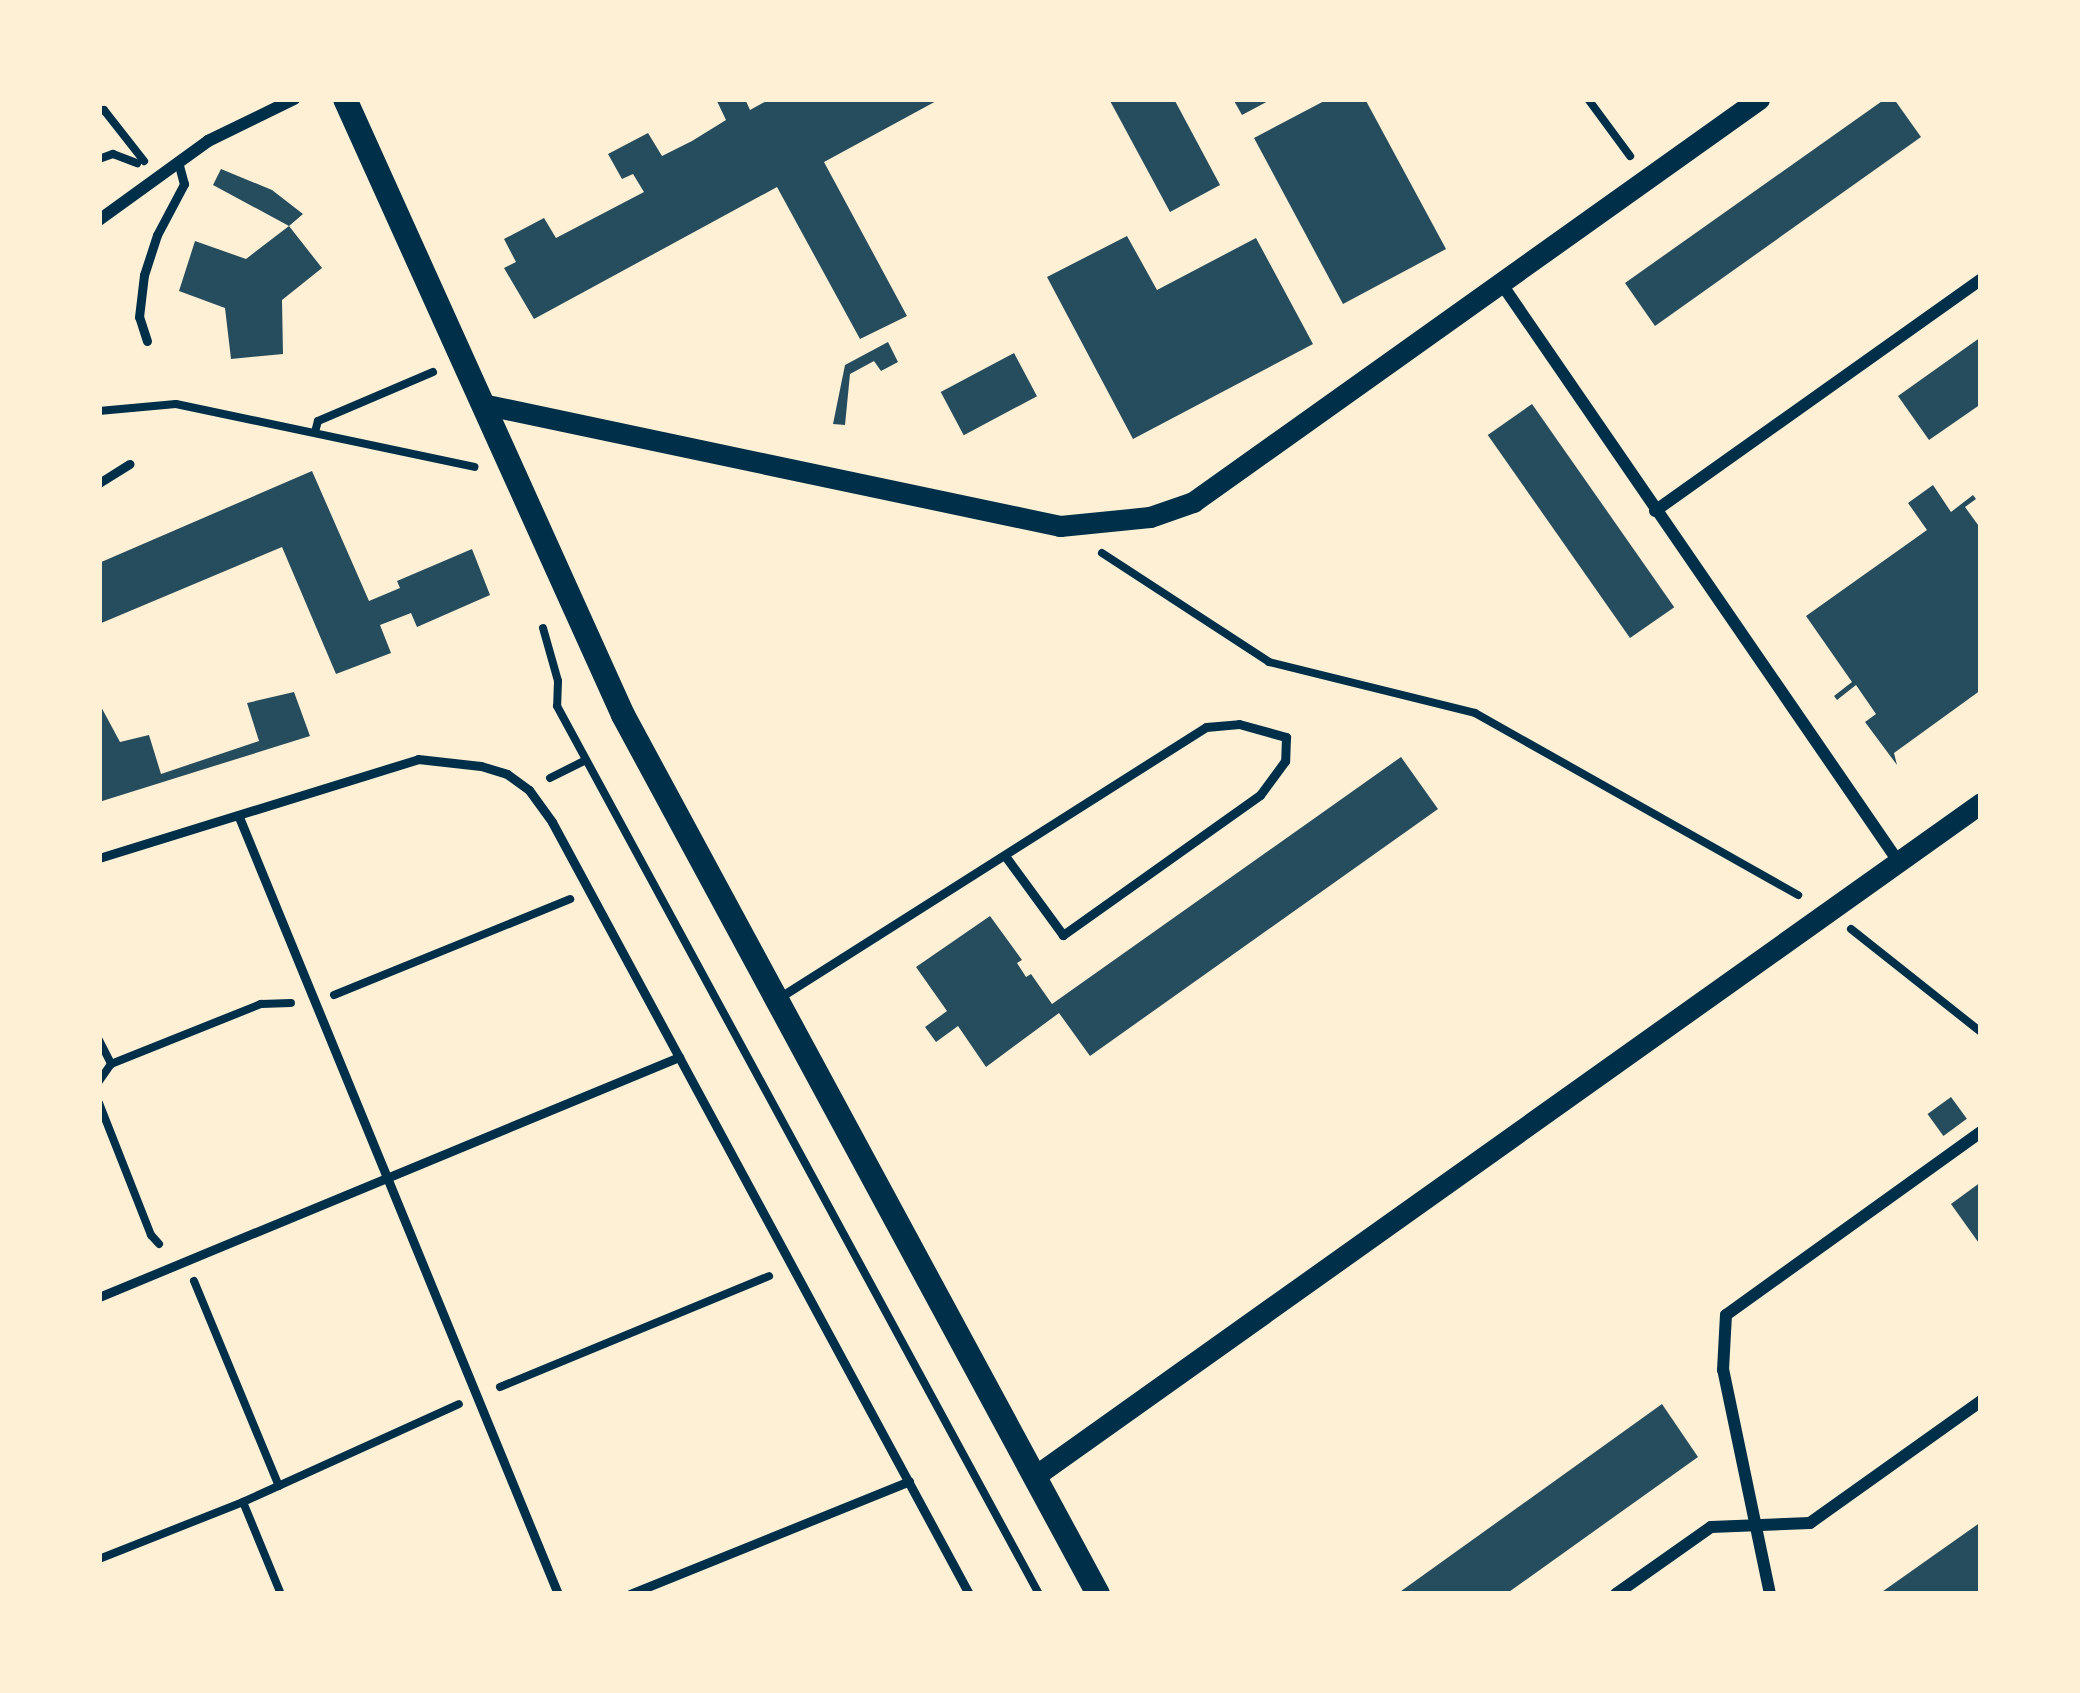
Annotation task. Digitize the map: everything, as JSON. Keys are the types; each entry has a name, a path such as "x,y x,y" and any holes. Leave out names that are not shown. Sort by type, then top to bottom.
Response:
{"main road":[{"path":"346,99 476,379 623,715 1098,1594"}],"street":[{"path":"99,220 178,161 293,99"},
{"path":"487,405 1060,526 1150,517 1193,502 1759,99"},
{"path":"1655,511 1981,279"},
{"path":"1501,283 1898,861"},
{"path":"1035,1475 1981,802"},
{"path":"1771,1594 1723,1370 1726,1316 1981,1132"},
{"path":"1616,1594 1711,1527 1810,1522 1981,1401"}],"lane":[{"path":"147,341 139,317 144,275 157,235 184,184 178,161"},
{"path":"99,483 130,464"},
{"path":"777,999 1207,727 1239,724 1286,737 1285,761 1260,795 1064,935 1006,857"},
{"path":"99,858 418,759 447,759 507,774 529,790 969,1594"},
{"path":"239,817 558,1594"},
{"path":"99,1297 679,1057"},
{"path":"630,1594 909,1481"}],"path":[{"path":"1588,99 1647,179"},
{"path":"99,111 104,110 157,175"},
{"path":"315,432 319,421 436,370 444,392 476,379"},
{"path":"99,411 176,404 517,476"},
{"path":"1060,526 1269,662 1475,713 1829,911 1981,1032"},
{"path":"558,681 557,706 1039,1594"},
{"path":"529,790 586,760"},
{"path":"99,1081 111,1064 261,1004 315,1003 588,891"},
{"path":"99,1040 111,1064"},
{"path":"99,1102 151,1235 193,1280 279,1486"},
{"path":"99,1559 243,1502 479,1395 793,1267"},
{"path":"243,1502 281,1594"}],"building":[{"path":"716,99 745,99 750,110 770,99 940,99 824,162 907,316 860,339 777,187 534,319 504,268 516,262 504,239 544,218 556,238 644,192 633,174 622,179 608,154 648,133 662,156 692,141 726,120"},
{"path":"1109,99 1174,99 1220,185 1170,212"},
{"path":"1233,99 1272,99 1242,115"},
{"path":"1328,99 1365,99 1446,249 1343,304 1254,138"},
{"path":"1885,99 1894,99 1921,137 1655,326 1625,283"},
{"path":"221,169 272,190 303,214 289,226 213,185"},
{"path":"289,226 322,268 282,300 283,354 231,359 225,308 179,291 195,241 246,259"},
{"path":"1127,236 1157,290 1256,238 1313,344 1133,439 1047,277"},
{"path":"1981,337 1981,404 1929,440 1898,396"},
{"path":"888,342 898,362 881,371 874,361 850,374 845,425 833,424 845,365"},
{"path":"1014,353 1037,396 964,435 941,392"},
{"path":"1532,404 1674,607 1630,638 1488,435"},
{"path":"312,471 369,601 400,588 397,581 472,549 490,595 417,627 411,613 380,625 391,653 336,674 282,547 99,624 99,563"},
{"path":"1933,485 1951,512 1973,495 1976,499 1965,507 1981,529 1981,690 1894,753 1897,765 1865,722 1876,714 1856,685 1837,700 1834,696 1852,682 1806,616 1927,530 1908,503"},
{"path":"294,692 310,736 99,802 99,703 120,742 149,735 161,774 259,741 247,703"},
{"path":"1401,757 1438,809 1090,1056 1059,1013 986,1067 958,1026 936,1042 925,1027 947,1011 916,967 990,916 1022,960 1017,963 1026,977 1031,974 1052,1004"},
{"path":"1951,1097 1967,1119 1943,1136 1928,1114"},
{"path":"1981,1182 1981,1246 1951,1204"},
{"path":"1662,1404 1698,1457 1506,1594 1397,1594"},
{"path":"1981,1522 1981,1594 1879,1594"}]}
